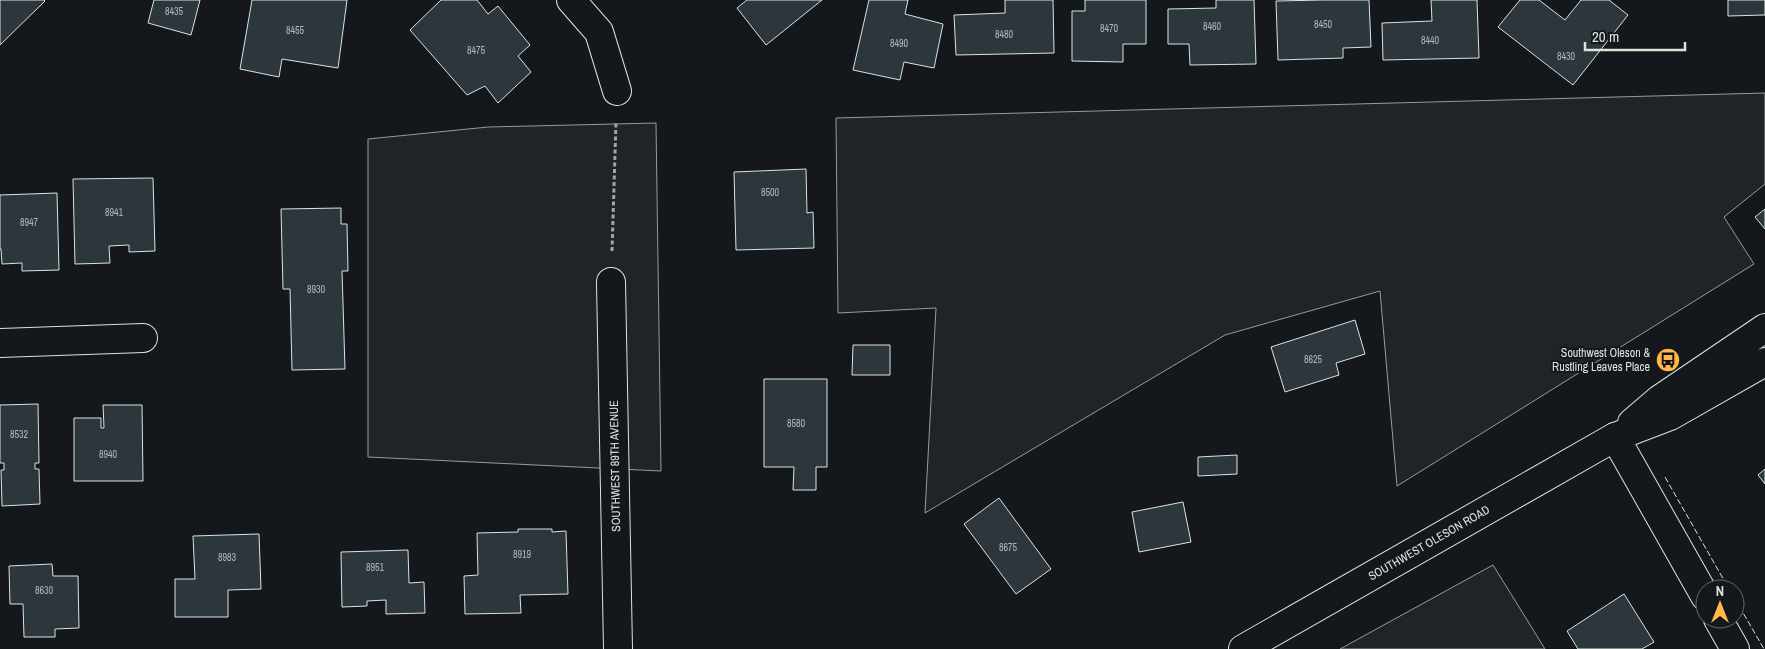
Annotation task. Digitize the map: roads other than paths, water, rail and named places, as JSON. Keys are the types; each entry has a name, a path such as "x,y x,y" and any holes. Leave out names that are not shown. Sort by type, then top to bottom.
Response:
{"street":[{"path":"572,0 599,32 616,92"},
{"name":"SOUTHWEST 89TH AVENUE","path":"612,282 618,649"},
{"name":"SOUTHWEST OLESON ROAD","path":"1615,437 1660,399 1765,328"},
{"path":"0,343 143,338"},
{"name":"SOUTHWEST OLESON ROAD","path":"1243,649 1615,437 1670,416 1765,362"},
{"path":"1615,437 1695,579"},
{"path":"1724,629 1735,649"}],"place":[{"name":"Southwest Oleson & Rustling Leaves Place","path":"1668,360"}]}
